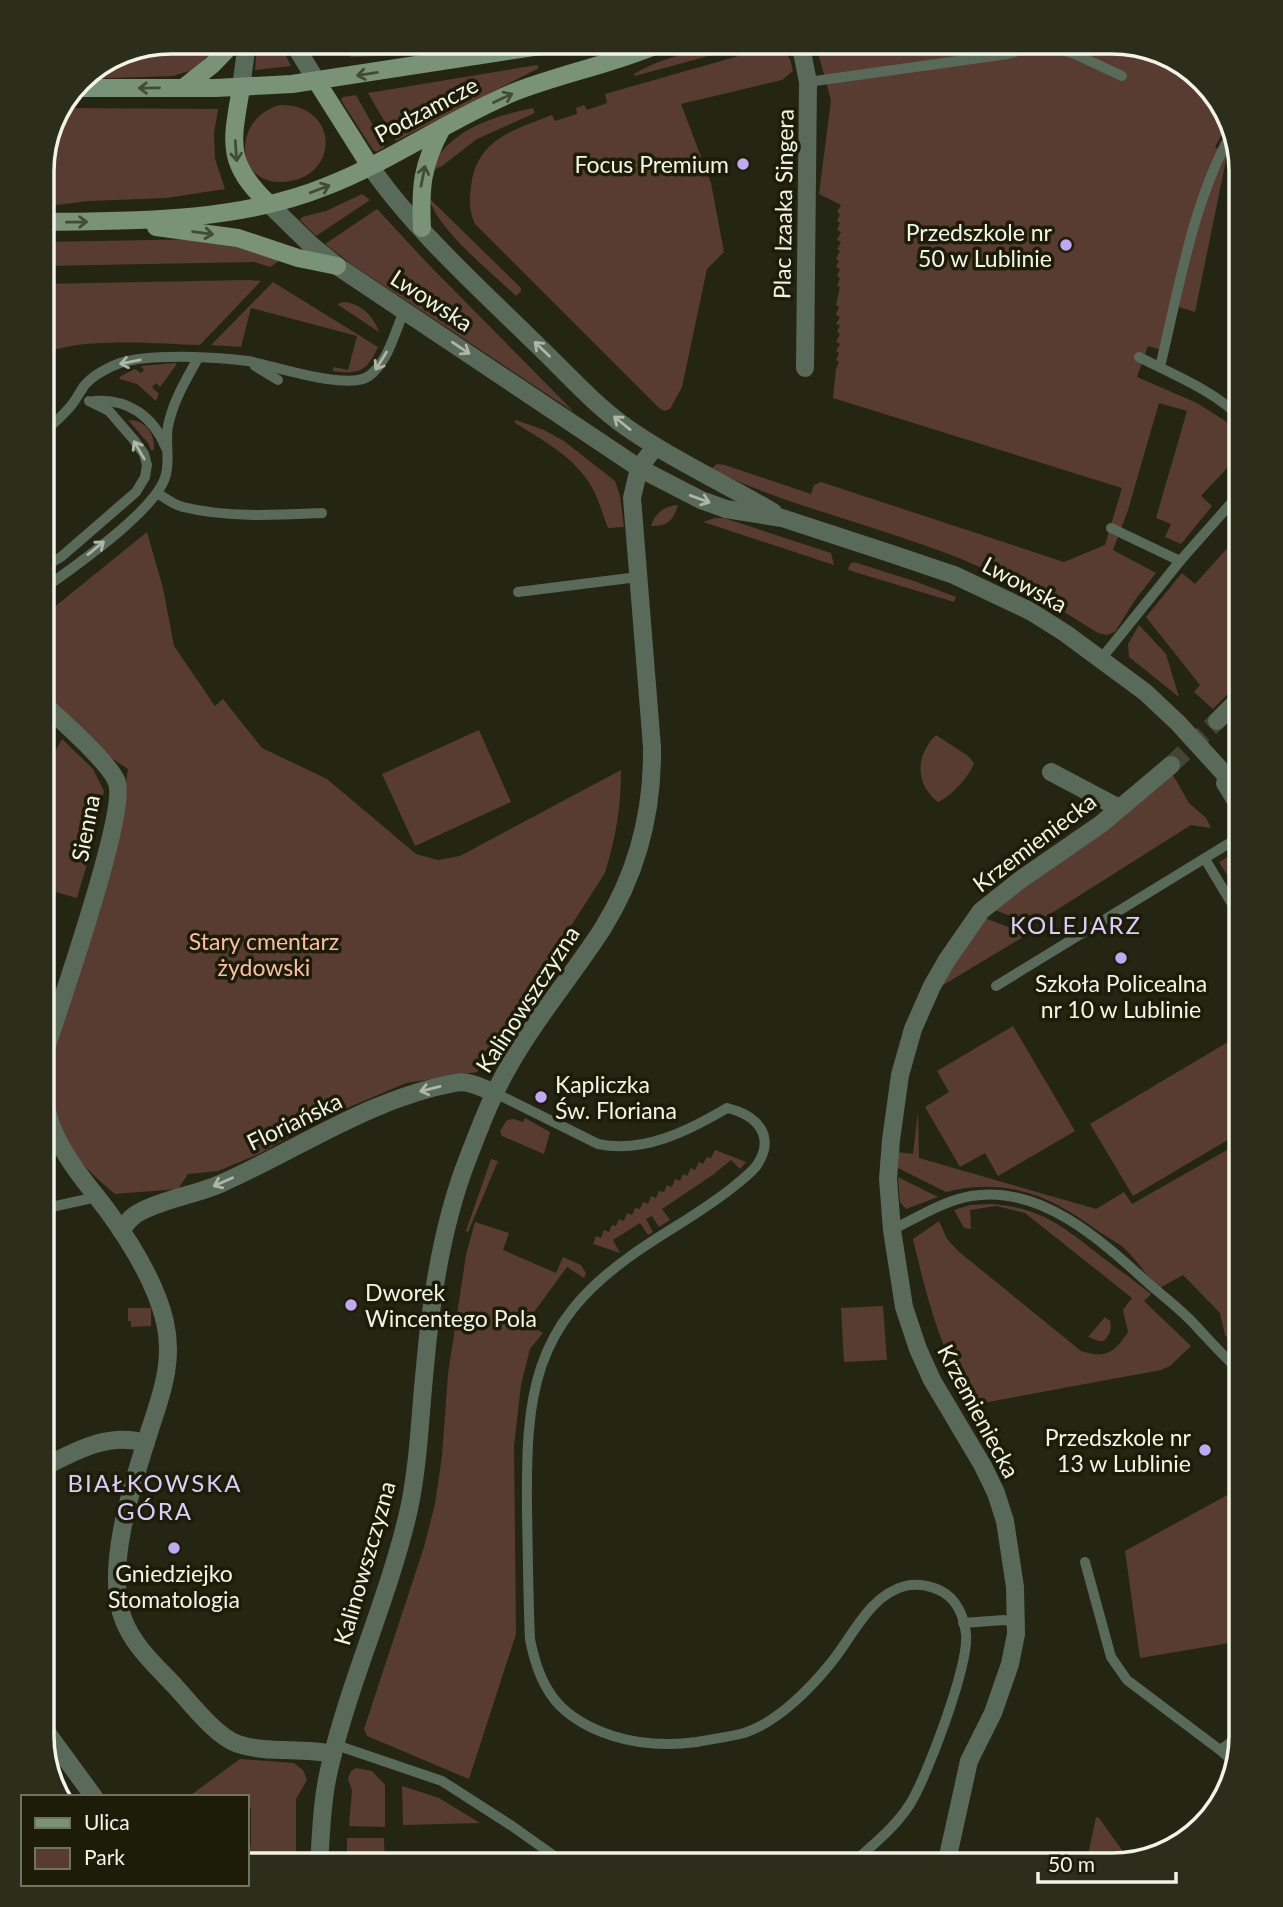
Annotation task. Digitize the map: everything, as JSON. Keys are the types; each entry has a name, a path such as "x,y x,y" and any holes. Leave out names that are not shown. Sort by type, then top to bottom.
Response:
{"main road":[{"path":"183,88 222,54"},
{"name":"Podzamcze","path":"241,88 317,82 491,54"},
{"name":"Podzamcze","path":"268,203 315,191 513,93 627,54"},
{"path":"317,82 370,166"},
{"path":"90,88 241,88 235,134 236,162 246,180 268,203"},
{"path":"422,228 422,176 431,148 442,128"},
{"path":"55,222 196,216 268,203"},
{"path":"111,221 238,238 298,258 337,266"}],"street":[{"path":"241,88 245,54"},
{"path":"300,54 317,82"},
{"name":"Plac Izaaka Singera","path":"803,55 808,82 805,368"},
{"name":"Lwowska","path":"370,166 422,228 623,425 655,447 782,518"},
{"name":"Lwowska","path":"268,203 337,266 639,468 701,500 726,509 782,518 954,575 993,592 1065,633 1144,692 1178,723 1229,779"},
{"name":"Kalinowszczyzna","path":"321,1852 328,1774 334,1749 401,1541 409,1507 430,1318 445,1235 467,1162 508,1067 601,930 628,881 637,855 649,804 652,769 632,498 639,468 655,447"},
{"path":"1217,721 1229,709"},
{"name":"Sienna","path":"54,1021 105,859 118,806 118,782 105,765 55,715"},
{"name":"Lwowska","path":"1208,756 1229,790"},
{"name":"Krzemieniecka","path":"950,1853 969,1761 1002,1692 1012,1654 1016,1623 1016,1587 1005,1521 996,1493 983,1466 951,1415 918,1349 904,1307 892,1230 888,1180 900,1075 913,1029 932,986 981,911 1119,808 1171,765"},
{"name":"Krzemieniecka","path":"1051,772 1119,808"},
{"name":"Floriańska","path":"121,1230 132,1216 143,1210 202,1192 328,1130 412,1093 465,1082 495,1093"},
{"path":"54,1133 65,1153 121,1230 162,1309 168,1335 169,1362 166,1380 125,1517 117,1574 120,1609 133,1638 203,1715 233,1742 248,1746 319,1751 334,1749"},
{"path":"54,1461 75,1450 114,1439 146,1443"},
{"path":"55,1743 93,1795"}],"lane":[{"path":"808,82 1002,55"},
{"path":"1076,55 1122,76"},
{"path":"1160,368 1195,222 1226,144"},
{"path":"55,422 71,406 86,384 121,363 152,358 248,362 335,379 352,381 365,378 382,363 404,311"},
{"path":"1139,357 1220,400 1229,408"},
{"path":"55,580 136,516 158,494 166,475 169,455 168,429 175,401 198,358"},
{"path":"248,362 278,380"},
{"path":"71,406 107,400 125,404 147,418 160,433 169,455"},
{"path":"55,561 136,492 145,477 147,465 144,454 134,440 109,411 89,401"},
{"path":"158,494 180,506 205,510 242,514 322,513"},
{"path":"1101,659 1180,561 1229,506"},
{"path":"1111,528 1180,561"},
{"path":"518,592 638,577"},
{"path":"996,986 1229,844"},
{"path":"1205,859 1229,899"},
{"path":"495,1093 607,1146 653,1142 691,1127 727,1108 748,1114 756,1121 764,1137 765,1146 753,1170 719,1199 636,1252 597,1283 558,1330 541,1366 530,1410 526,1444 530,1639 535,1666 545,1688 572,1717 595,1730 622,1739 671,1746 746,1732 771,1719 803,1693 829,1666 885,1594 904,1586 920,1584 951,1597 961,1614 966,1636 950,1706 923,1780 909,1805 895,1823 864,1853"},
{"path":"892,1230 941,1205 973,1196 1007,1196 1031,1202 1072,1221 1114,1252 1195,1324 1229,1359"},
{"path":"54,1206 97,1197"},
{"path":"1085,1562 1111,1657 1126,1680 1227,1756"},
{"path":"963,1623 1004,1620 1016,1623"},
{"path":"1220,1750 1228,1744"},
{"path":"334,1749 442,1781 549,1852"}],"green space":[{"path":"209,54 196,69 173,76 101,78 134,60 156,55"},
{"path":"256,54 285,54 291,66 255,70"},
{"path":"351,54 419,54 414,55 350,57"},
{"path":"714,55 635,76 634,74 647,67 674,57"},
{"path":"743,55 786,55 793,71 782,80 681,104 711,183 724,252 707,269 682,387 670,409 664,411 475,224 472,215 470,201 474,171 489,147 511,132 552,115 555,121 577,114 576,108 584,105 587,110 607,103 605,94"},
{"path":"818,55 1119,55 1149,60 1177,74 1200,94 1213,113 1222,133 1215,147 1227,155 1195,312 1176,306 1164,351 1148,346 1137,377 1197,403 1229,423 1229,466 1201,496 1212,506 1181,544 1165,537 1171,524 1156,518 1187,411 1159,403 1128,510 1113,550 1156,573 1115,632 1107,635 1098,633 1018,586 954,556 792,502 711,469 717,464 725,465 811,494 814,485 821,482 1064,562 1105,545 1122,488 833,398 839,362 836,360 839,353 836,351 840,344 836,342 840,334 837,332 840,325 836,324 840,317 836,315 839,307 836,305 840,287 837,286 840,278 837,276 840,269 836,267 839,261 836,259 841,242 837,240 841,232 837,230 840,214 837,212 841,205 819,194 831,100"},
{"path":"537,65 539,68 396,141 368,93"},
{"path":"356,95 385,147 376,152 341,100 343,97"},
{"path":"280,105 300,108 315,117 323,129 326,144 322,158 314,170 299,179 279,182 264,179 253,171 245,148 247,134 254,122 265,112"},
{"path":"74,108 218,109 214,134 215,159 225,189 166,198 88,201 55,205 58,141"},
{"path":"533,108 535,113 477,139 442,166 429,172 447,146 472,128"},
{"path":"362,194 370,200 316,236 300,220 302,217 326,211"},
{"path":"429,198 521,288 516,296 454,237 434,210"},
{"path":"377,209 430,266 574,412 325,244"},
{"path":"222,240 282,259 270,267 254,262 55,266 55,242"},
{"path":"261,281 200,345 97,343 55,350 55,284"},
{"path":"273,282 378,347 366,366 356,371 333,371 333,367 348,370 357,336 251,308 241,347 211,345"},
{"path":"344,302 356,305 366,312 379,332 337,304"},
{"path":"177,364 160,387 156,383 152,387 159,394 156,401 137,384 119,379 135,369 141,373 144,370 141,366"},
{"path":"128,420 140,422 148,429 153,438 154,450 151,450"},
{"path":"516,420 564,441 615,481 624,527 608,528 593,489 578,468 552,446 514,422"},
{"path":"678,505 669,522 651,526 661,511"},
{"path":"724,518 831,553 834,565 703,522"},
{"name":"Stary cmentarz żydowski","path":"147,532 163,588 174,646 215,706 223,699 262,748 327,779 416,854 438,860 460,856 621,770 617,822 605,873 477,1072 406,1083 319,1120 259,1154 218,1171 188,1174 178,1189 115,1194 80,1160 68,1144 54,1112 54,1039 122,810 128,769 96,748 55,703 55,607"},
{"path":"1229,546 1229,692 1213,709 1194,692 1200,685 1146,617 1182,573 1195,584"},
{"path":"854,562 956,597 954,602 848,570"},
{"path":"1139,625 1166,654 1179,697 1129,657 1128,644"},
{"path":"479,730 511,802 415,846 382,774"},
{"path":"936,735 974,763 959,785 938,802 925,786 920,769 925,751"},
{"path":"62,739 93,769 104,791 96,833 77,898 55,892 55,752"},
{"path":"1173,775 1189,803 1206,818 1211,828 1191,825 1039,921 1027,922 992,909 1163,780"},
{"path":"1229,857 1229,878 1219,862"},
{"path":"982,917 1024,933 1023,937 935,990"},
{"path":"1013,1026 1075,1131 998,1176 985,1153 960,1167 925,1107 949,1092 937,1071"},
{"path":"1229,1041 1229,1139 1133,1196 1090,1124"},
{"path":"918,1112 919,1158 1096,1209 1124,1192 1132,1204 1229,1149 1229,1340 1225,1335 1220,1313 1183,1275 1158,1289 1123,1247 1065,1209 1028,1193 1010,1189 990,1187 946,1192 898,1168 898,1152 913,1154"},
{"path":"525,1118 550,1132 544,1154 502,1136 500,1131 507,1120 523,1122"},
{"path":"715,1150 746,1162 740,1169 731,1160 662,1209 670,1220 659,1227 652,1216 646,1219 653,1232 648,1235 640,1223 613,1240 620,1253 593,1244 596,1236 601,1238 604,1230 609,1232 619,1219 624,1221 627,1213 632,1215 635,1208 640,1209 643,1202 648,1204 651,1196 656,1198 659,1191 664,1192 667,1185 672,1187 675,1179 680,1181 683,1174 687,1176 691,1168 695,1170 699,1162 703,1164 707,1157 711,1158"},
{"path":"491,1159 498,1161 468,1232 466,1231"},
{"path":"898,1177 938,1197 906,1209 900,1202"},
{"path":"990,1204 1038,1214 1076,1236 1151,1294 1144,1301 1191,1346 1170,1366 1161,1370 972,1405 936,1324 913,1239 939,1221 947,1239 958,1251 1081,1351 1103,1354 1118,1345 1128,1332 1123,1310 1132,1298 1025,1213 996,1206 970,1210 971,1229 964,1228 954,1210 970,1205"},
{"path":"475,1222 509,1233 503,1250 556,1273 563,1257 581,1265 586,1273 584,1278 567,1267 526,1323 543,1333 530,1349 521,1385 514,1446 516,1634 469,1779 367,1736 364,1729 424,1547 435,1504 442,1456 448,1374 466,1255"},
{"path":"883,1306 887,1360 844,1362 841,1308"},
{"path":"128,1308 151,1308 151,1326 131,1327"},
{"path":"1105,1317 1110,1321 1111,1327 1104,1341 1088,1337"},
{"path":"1229,1494 1229,1643 1140,1658 1125,1551"},
{"path":"240,1759 294,1763 303,1770 307,1780 296,1799 296,1852 248,1852 248,1847 251,1846 251,1808 248,1808 248,1795 191,1795"},
{"path":"356,1768 372,1771 385,1785 385,1827 349,1826 352,1790 348,1779 351,1771"},
{"path":"402,1786 439,1798 480,1823 403,1825"},
{"path":"1096,1817 1123,1852 1089,1853"},
{"path":"347,1838 384,1838 385,1852 347,1852"}],"tunnel":[{"path":"1171,765 1217,721"}],"place":[{"name":"Focus Premium","path":"743,164"},
{"name":"Przedszkole nr 50 w Lublinie","path":"1066,245"},
{"name":"Szkoła Policealna nr 10 w Lublinie","path":"1121,958"},
{"name":"Kapliczka Św. Floriana","path":"541,1097"},
{"name":"Dworek Wincentego Pola","path":"351,1305"},
{"name":"Przedszkole nr 13 w Lublinie","path":"1205,1450"},
{"name":"Gniedziejko Stomatologia","path":"174,1548"}],"district":[{"name":"KOLEJARZ","path":"1076,924"},
{"name":"BIAŁKOWSKA GÓRA","path":"155,1496"}]}
